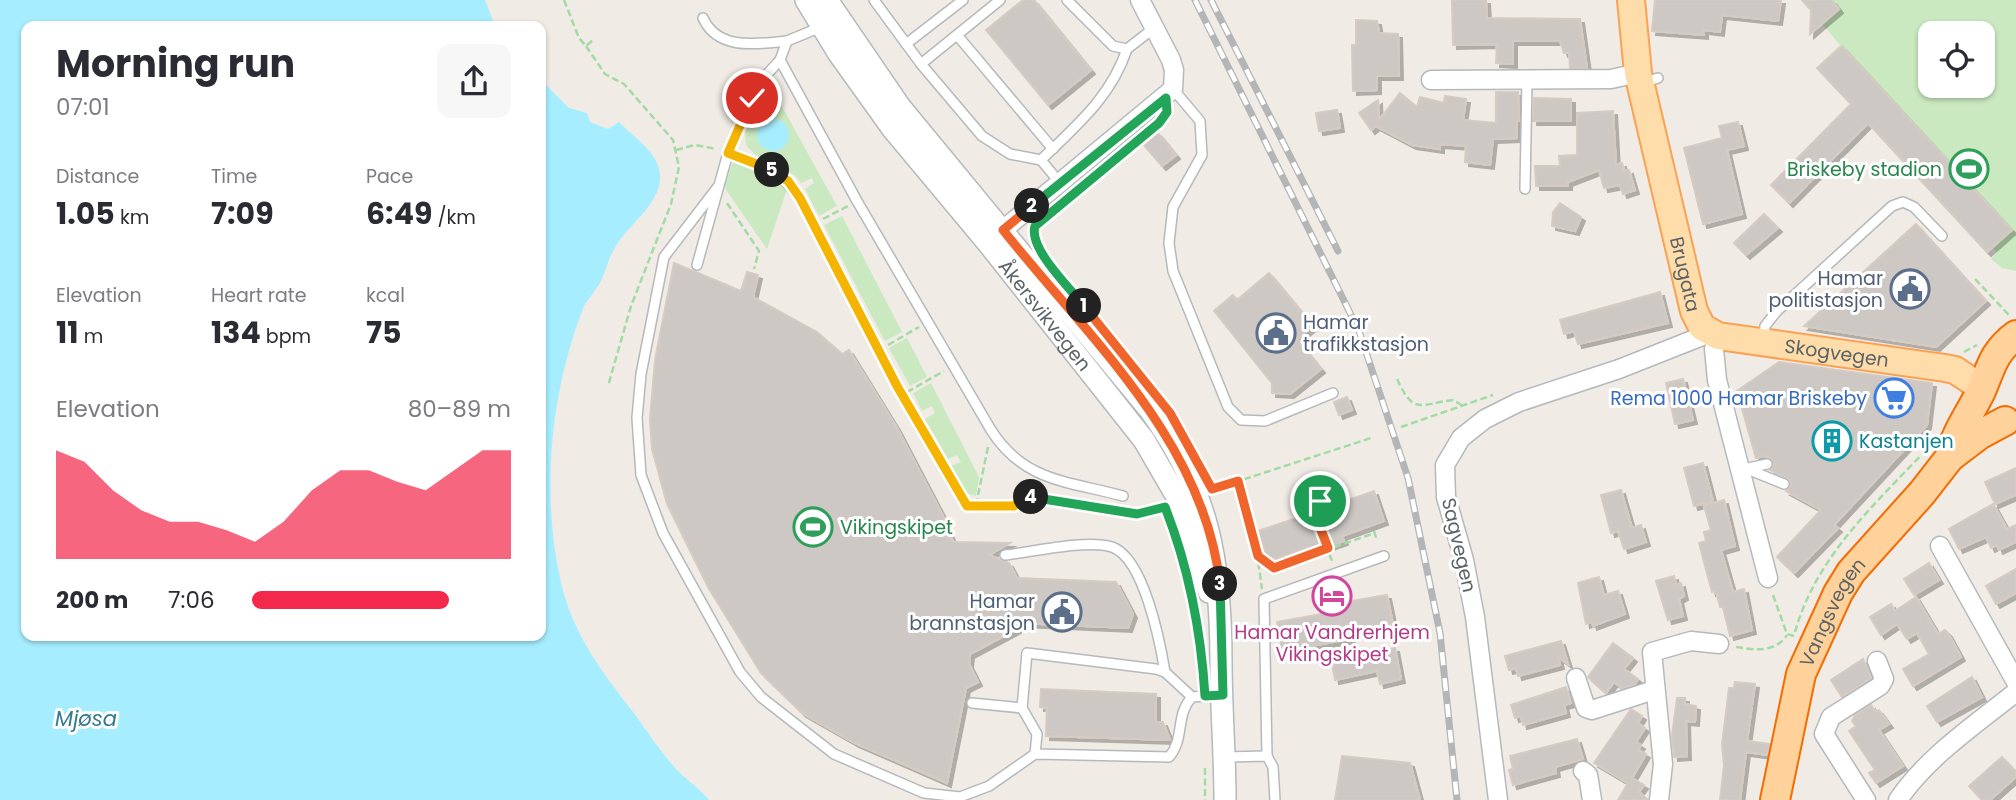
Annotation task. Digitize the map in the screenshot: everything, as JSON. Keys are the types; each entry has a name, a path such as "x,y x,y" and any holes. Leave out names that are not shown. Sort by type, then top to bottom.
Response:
{"highway":[{"name":"Vangsvegen","path":"1775,800 1801,674 1824,618 1851,572 1922,494 1939,453 1953,442 1982,388 1987,370 2009,336"},
{"path":"1982,388 1988,403 2010,423"},
{"name":"Vangsvegen","path":"1939,453 2010,423"}],"main road":[{"name":"Brugata","path":"1631,0 1694,311 1702,327 1714,334"},
{"name":"Skogvegen","path":"1714,334 1955,370 1982,388"},
{"path":"1955,370 2009,336"}],"street":[{"name":"Åkersvikvegen","path":"806,0 829,15 891,128 995,236 1125,414 1175,491 1190,524 1202,565 1222,661 1223,695 1215,760 1225,800"},
{"path":"995,236 1173,89 1174,70 1140,0"},
{"path":"1431,80 1645,79"},
{"path":"1714,334 1717,380 1744,469 1768,578"},
{"name":"Sagvegen","path":"1497,800 1475,617 1464,560 1446,497 1444,465 1461,438 1485,419 1519,402 1714,334"},
{"path":"1940,546 2016,682"},
{"path":"1659,800 1663,764 1652,652 1692,641 1719,644"},
{"path":"1866,800 1824,734 1831,717 1880,686 1884,679 1877,662"},
{"path":"1576,678 1586,708 1607,706 1654,691"},
{"path":"1898,800 1959,738 2016,692"},
{"path":"1583,771 1588,775 1592,800"}],"lane":[{"path":"874,0 921,64 982,136 1010,154 1041,160 1060,183"},
{"path":"906,44 963,0"},
{"path":"921,64 1000,0"},
{"path":"1067,0 1113,46 1127,48"},
{"path":"703,18 707,28 718,37 746,45 787,41 829,15"},
{"path":"1041,160 1107,92 1118,75 1127,48 1154,29"},
{"path":"957,35 1053,149"},
{"path":"697,265 728,153 752,98 770,68 780,60 787,41"},
{"path":"780,60 857,201 1002,447 1031,472 1123,496"},
{"path":"1525,188 1527,79"},
{"path":"1173,89 1200,121 1202,155 1173,207 1169,243 1173,271 1228,407 1241,420 1265,421 1333,393"},
{"path":"728,153 759,164 788,181 814,224 900,390"},
{"path":"717,188 664,257 641,374 638,418 641,475 663,533 703,609 740,672 761,698 834,754 924,793 960,797 989,786 1035,754 1169,757 1179,739 1182,710 1192,697"},
{"path":"1764,341 1765,326 1777,311 1892,206 1903,202 1914,207 1942,236"},
{"path":"1744,469 1767,464"},
{"path":"1744,469 1784,484"},
{"path":"1004,555 1100,546 1122,553 1136,569 1161,646 1165,672"},
{"path":"1275,800 1273,767 1267,756 1264,599 1384,556"},
{"path":"1035,754 1037,734 1022,708 1027,653 1136,665 1165,672 1192,697 1223,695"},
{"path":"972,703 1022,708"},
{"path":"1215,760 1267,756"}],"path":[{"path":"564,0 587,53 605,74 624,84 665,130 676,150 679,167 675,192 631,306 608,386"},
{"path":"586,46 593,40"},
{"path":"676,150 695,145 728,153"},
{"path":"717,188 760,251 754,270"},
{"path":"814,224 857,201"},
{"path":"1035,241 1035,226 1042,218"},
{"path":"1975,279 2009,336"},
{"path":"878,350 928,322"},
{"path":"953,366 900,390 967,506 1014,506 1025,496 1031,472"},
{"path":"1397,379 1406,398 1416,405 1426,407 1453,400 1462,406"},
{"path":"976,505 990,430"},
{"path":"1212,489 1371,438"},
{"path":"1798,623 1805,600 1836,548 1939,453"},
{"path":"1238,481 1258,556 1264,599"},
{"path":"1025,496 1137,514 1165,507 1161,499"},
{"path":"1314,512 1333,566 1322,590 1324,607"},
{"path":"1258,556 1274,568 1374,532 1377,541"},
{"path":"1285,564 1288,572"},
{"path":"1768,578 1787,634"},
{"path":"1195,602 1202,650"},
{"path":"1787,634 1794,636"},
{"path":"1719,644 1765,649 1776,646 1787,634"},
{"path":"1205,800 1215,760"}],"green space":[{"name":"Briskeby stadion","path":"1802,0 2016,0 2016,271 2002,268 1991,259 1997,252 1823,61 1840,45"},
{"path":"769,83 837,206 819,216 805,189 814,183 812,178 801,183 797,177 760,157 747,146 747,121 754,104"},
{"path":"733,161 763,170 787,189 767,249 726,190 725,184"},
{"path":"842,216 902,332 885,341 824,225"},
{"path":"907,338 927,377 910,386 889,348"},
{"path":"931,383 979,477 976,496 966,493 951,466 961,462 957,455 948,459 925,419 935,413 932,406 922,411 913,393"}],"water":[{"name":"Mjøsa","path":"0,0 485,0 493,21 21,21 21,641 546,641 546,85 569,108 587,113 590,122 608,129 619,122 648,150 660,175 659,186 651,204 618,242 599,285 583,308 562,377 550,481 551,515 561,583 573,619 600,667 666,757 709,800 0,800"},
{"path":"773,119 784,124 789,135 784,146 773,151 762,146 757,135 762,124"}],"building":[{"path":"1023,0 1034,0 1091,70 1048,105 986,30"},
{"path":"1452,0 1486,0 1487,18 1580,19 1587,68 1570,68 1569,53 1564,53 1560,41 1513,41 1513,64 1496,63 1497,44 1453,45"},
{"path":"1655,0 1781,0 1778,21 1722,15 1720,32 1704,30 1704,35 1652,31"},
{"path":"1802,0 1832,0 1839,9 1810,34 1811,10"},
{"path":"1356,20 1377,21 1379,33 1398,34 1399,76 1377,76 1377,90 1353,91 1352,45 1356,45"},
{"path":"1842,46 2012,230 1987,252 1868,123 1789,203 1771,185 1851,104 1817,68"},
{"path":"1496,92 1518,92 1519,121 1517,138 1493,139 1490,165 1465,162 1466,146 1440,144 1440,149 1412,145 1376,126 1371,130 1359,113 1378,100 1379,120 1400,93 1417,107 1420,97 1444,103 1445,96 1466,99 1463,120 1496,123"},
{"path":"1534,98 1571,99 1571,121 1533,121"},
{"path":"1337,110 1340,128 1319,131 1316,113"},
{"path":"1613,111 1616,165 1622,163 1624,171 1629,170 1635,190 1623,194 1620,185 1604,188 1599,170 1568,182 1568,186 1536,186 1535,166 1560,166 1559,156 1577,155 1577,113"},
{"path":"1738,122 1744,146 1727,150 1742,214 1703,224 1684,148 1722,138 1719,126"},
{"path":"1158,133 1176,155 1162,166 1144,145"},
{"path":"1560,203 1581,217 1575,231 1552,226 1553,212"},
{"path":"1764,214 1778,228 1746,255 1734,243"},
{"name":"Hamar politistasjon","path":"1916,224 1986,301 1936,347 1804,326"},
{"name":"Vikingskipet","path":"674,263 741,291 747,272 758,275 753,297 817,332 842,354 849,350 897,428 943,516 953,542 1010,543 989,555 1009,563 1017,578 1116,582 1133,614 1128,628 1018,623 1017,629 970,654 969,664 978,682 966,688 947,783 855,743 802,713 761,673 708,587 667,504 652,449 650,419 655,360"},
{"path":"1269,273 1313,326 1297,339 1321,369 1290,394 1272,393 1272,383 1214,311 1233,295 1237,300"},
{"path":"1660,292 1668,323 1578,344 1574,331 1564,334 1560,320"},
{"name":"Kastanjen","path":"1779,362 1932,383 1927,425 1834,525 1838,528 1794,573 1777,557 1821,510 1786,491 1791,486 1790,480 1770,470 1774,466 1772,459 1764,456 1756,458 1737,391"},
{"path":"1683,379 1693,420 1675,424 1666,383"},
{"path":"1347,397 1352,410 1339,415 1334,402"},
{"path":"1703,463 1713,501 1694,506 1684,468"},
{"path":"2016,468 2016,495 1995,504 1985,482"},
{"path":"1621,490 1632,528 1641,525 1646,542 1624,549 1618,531 1611,533 1601,495"},
{"path":"1374,491 1384,521 1342,536 1344,541 1312,552 1310,547 1268,561 1258,531 1300,517 1298,511 1330,500 1332,506"},
{"path":"1724,500 1735,546 1721,550 1733,592 1744,589 1752,630 1730,636 1723,607 1720,607 1716,591 1712,592 1699,543 1706,541 1704,532 1711,530 1704,506"},
{"path":"1993,504 2007,529 2016,525 2016,542 1999,550 1997,545 1991,548 1986,537 1959,549 1949,529"},
{"path":"1929,563 1939,580 1914,595 1904,579"},
{"path":"2016,569 2016,593 1996,604 1986,586"},
{"path":"1674,576 1676,585 1681,583 1684,596 1679,599 1683,616 1668,620 1656,581"},
{"path":"1599,577 1604,595 1618,591 1625,614 1593,626 1592,622 1586,624 1578,583"},
{"path":"1387,595 1393,624 1350,631 1351,639 1282,651 1277,622 1321,614 1320,609 1341,603"},
{"path":"1916,597 1938,634 1945,630 1948,633 1961,657 1913,686 1903,669 1929,654 1917,633 1907,639 1897,624 1881,635 1870,617 1891,604 1895,611"},
{"path":"1561,641 1568,664 1558,657 1560,665 1518,676 1516,668 1509,670 1505,656"},
{"path":"1613,643 1633,658 1624,669 1638,679 1634,685 1622,688 1614,682 1606,693 1588,677"},
{"path":"1395,648 1401,679 1380,684 1377,671 1335,680 1332,664 1353,651 1354,656"},
{"path":"1863,659 1871,678 1842,697 1831,680"},
{"path":"1972,677 1982,697 1937,722 1927,706"},
{"path":"1735,682 1755,684 1747,741 1770,744 1767,755 1746,752 1740,800 1720,800 1724,765 1722,745 1729,688 1734,688"},
{"path":"1566,687 1571,703 1564,705 1566,713 1523,725 1521,716 1515,718 1511,705"},
{"path":"1041,689 1156,694 1156,722 1163,722 1170,740 1046,736 1047,708 1040,707"},
{"path":"1677,698 1685,698 1685,704 1696,706 1695,722 1686,721 1687,756 1674,757 1672,736"},
{"path":"1871,705 1876,712 1879,710 1889,724 1879,730 1903,766 1876,783 1869,773 1875,770 1849,731 1856,726 1852,721 1855,715"},
{"path":"1631,709 1642,716 1638,723 1645,728 1636,742 1641,745 1638,750 1646,754 1632,778 1644,785 1639,792 1648,800 1618,800 1628,783 1594,763"},
{"path":"1577,739 1583,759 1555,767 1556,773 1513,785 1509,770 1513,769 1510,756"},
{"path":"1342,756 1410,763 1420,800 1335,800"},
{"path":"2002,757 2016,772 2016,777 1990,800 1982,800 1969,786"}],"railway":[{"path":"1195,0 1359,331 1408,478 1440,633 1457,800"},
{"path":"1211,0 1338,251"}],"place":[{"name":"Briskeby stadion","path":"1969,169"},
{"name":"Hamar politistasjon","path":"1910,289"},
{"name":"Hamar trafikkstasjon","path":"1276,333"},
{"name":"Rema 1000 Hamar Briskeby","path":"1894,398"},
{"name":"Kastanjen","path":"1832,441"},
{"name":"Vikingskipet","path":"813,527"},
{"name":"Hamar Vandrerhjem Vikingskipet","path":"1332,596"},
{"name":"Hamar brannstasjon","path":"1062,612"}],"route":[{"path":"752,98 728,153 778,173 788,181 800,198 897,386 967,506 1014,506 1025,496 1137,514 1165,507 1178,539 1195,602 1200,629 1205,696 1223,695 1220,580 1204,516 1187,472 1166,431 1003,230 1166,98 1165,117 1042,218 1035,226 1035,241 1054,269 1158,396 1184,434 1212,489 1238,481 1258,556 1274,568 1328,548 1314,512 1320,501"}]}
